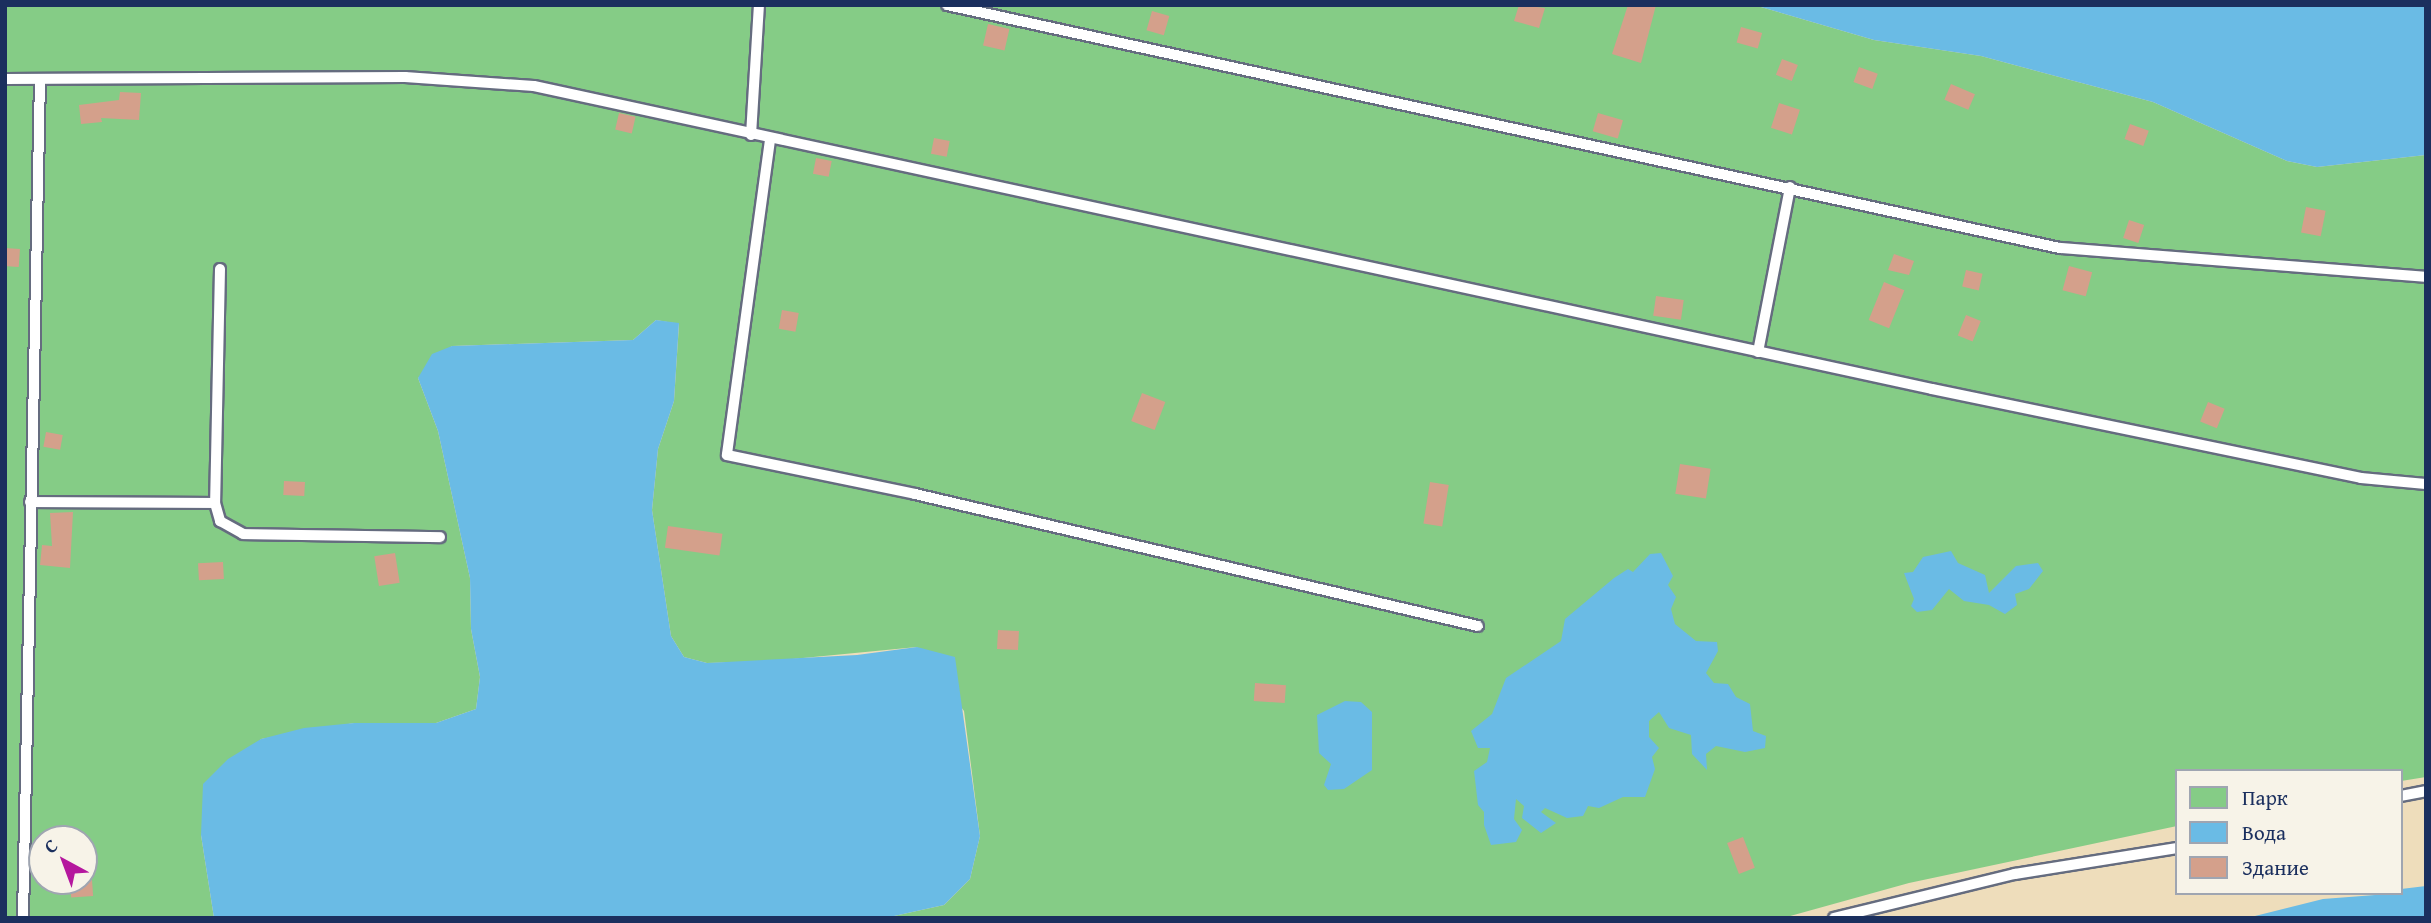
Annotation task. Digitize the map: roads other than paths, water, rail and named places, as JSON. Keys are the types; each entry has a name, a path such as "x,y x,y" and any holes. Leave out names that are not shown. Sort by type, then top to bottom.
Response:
{"lane":[{"path":"751,135 759,5"},
{"path":"947,5 2060,248 2426,276"},
{"path":"5,79 274,76 470,79 534,86 770,140 914,167 1215,237 1758,352 2348,475 2426,484"},
{"path":"23,918 40,80"},
{"path":"770,140 727,455 915,494 1478,626"},
{"path":"1758,352 1790,187"},
{"path":"220,269 215,503 220,521 243,534 440,537"},
{"path":"30,502 215,503"},
{"path":"2403,796 2426,791"},
{"path":"1834,918 2015,874 2176,848"}],"water":[{"path":"1754,5 2426,5 2426,155 2317,167 2287,161 2153,102 1981,56 1874,40"},
{"path":"656,320 679,323 674,401 658,449 652,510 671,636 684,657 707,663 857,655 917,647 955,657 980,836 970,879 944,905 885,918 214,918 201,835 203,784 228,759 261,739 304,728 354,723 436,723 476,709 480,677 471,629 470,578 438,431 418,378 432,354 452,346 633,340"},
{"path":"1951,551 1958,563 1985,575 1989,593 2016,566 2038,563 2043,571 2029,589 2015,594 2017,605 2005,614 1989,605 1964,601 1949,589 1932,610 1917,612 1911,606 1914,599 1904,573 1913,572 1923,557"},
{"path":"1661,553 1673,576 1668,585 1676,597 1671,609 1675,624 1696,641 1717,642 1718,651 1706,673 1714,683 1728,684 1736,697 1750,704 1753,731 1766,736 1765,748 1745,752 1716,746 1706,754 1707,770 1692,754 1691,735 1669,728 1659,712 1649,721 1649,737 1659,748 1652,757 1655,769 1645,797 1623,797 1599,808 1588,806 1583,816 1567,818 1545,808 1541,812 1556,823 1541,833 1522,818 1524,806 1516,799 1514,819 1522,830 1516,842 1491,845 1484,825 1484,812 1478,805 1474,771 1487,762 1490,748 1478,748 1471,731 1492,714 1506,678 1561,641 1565,619 1614,578 1628,569 1633,572 1650,554"},
{"path":"1345,701 1361,702 1372,712 1372,770 1344,789 1328,790 1324,785 1331,764 1319,753 1317,715"},
{"path":"2426,886 2426,918 2247,918 2323,899 2403,895 2403,889"}]}
